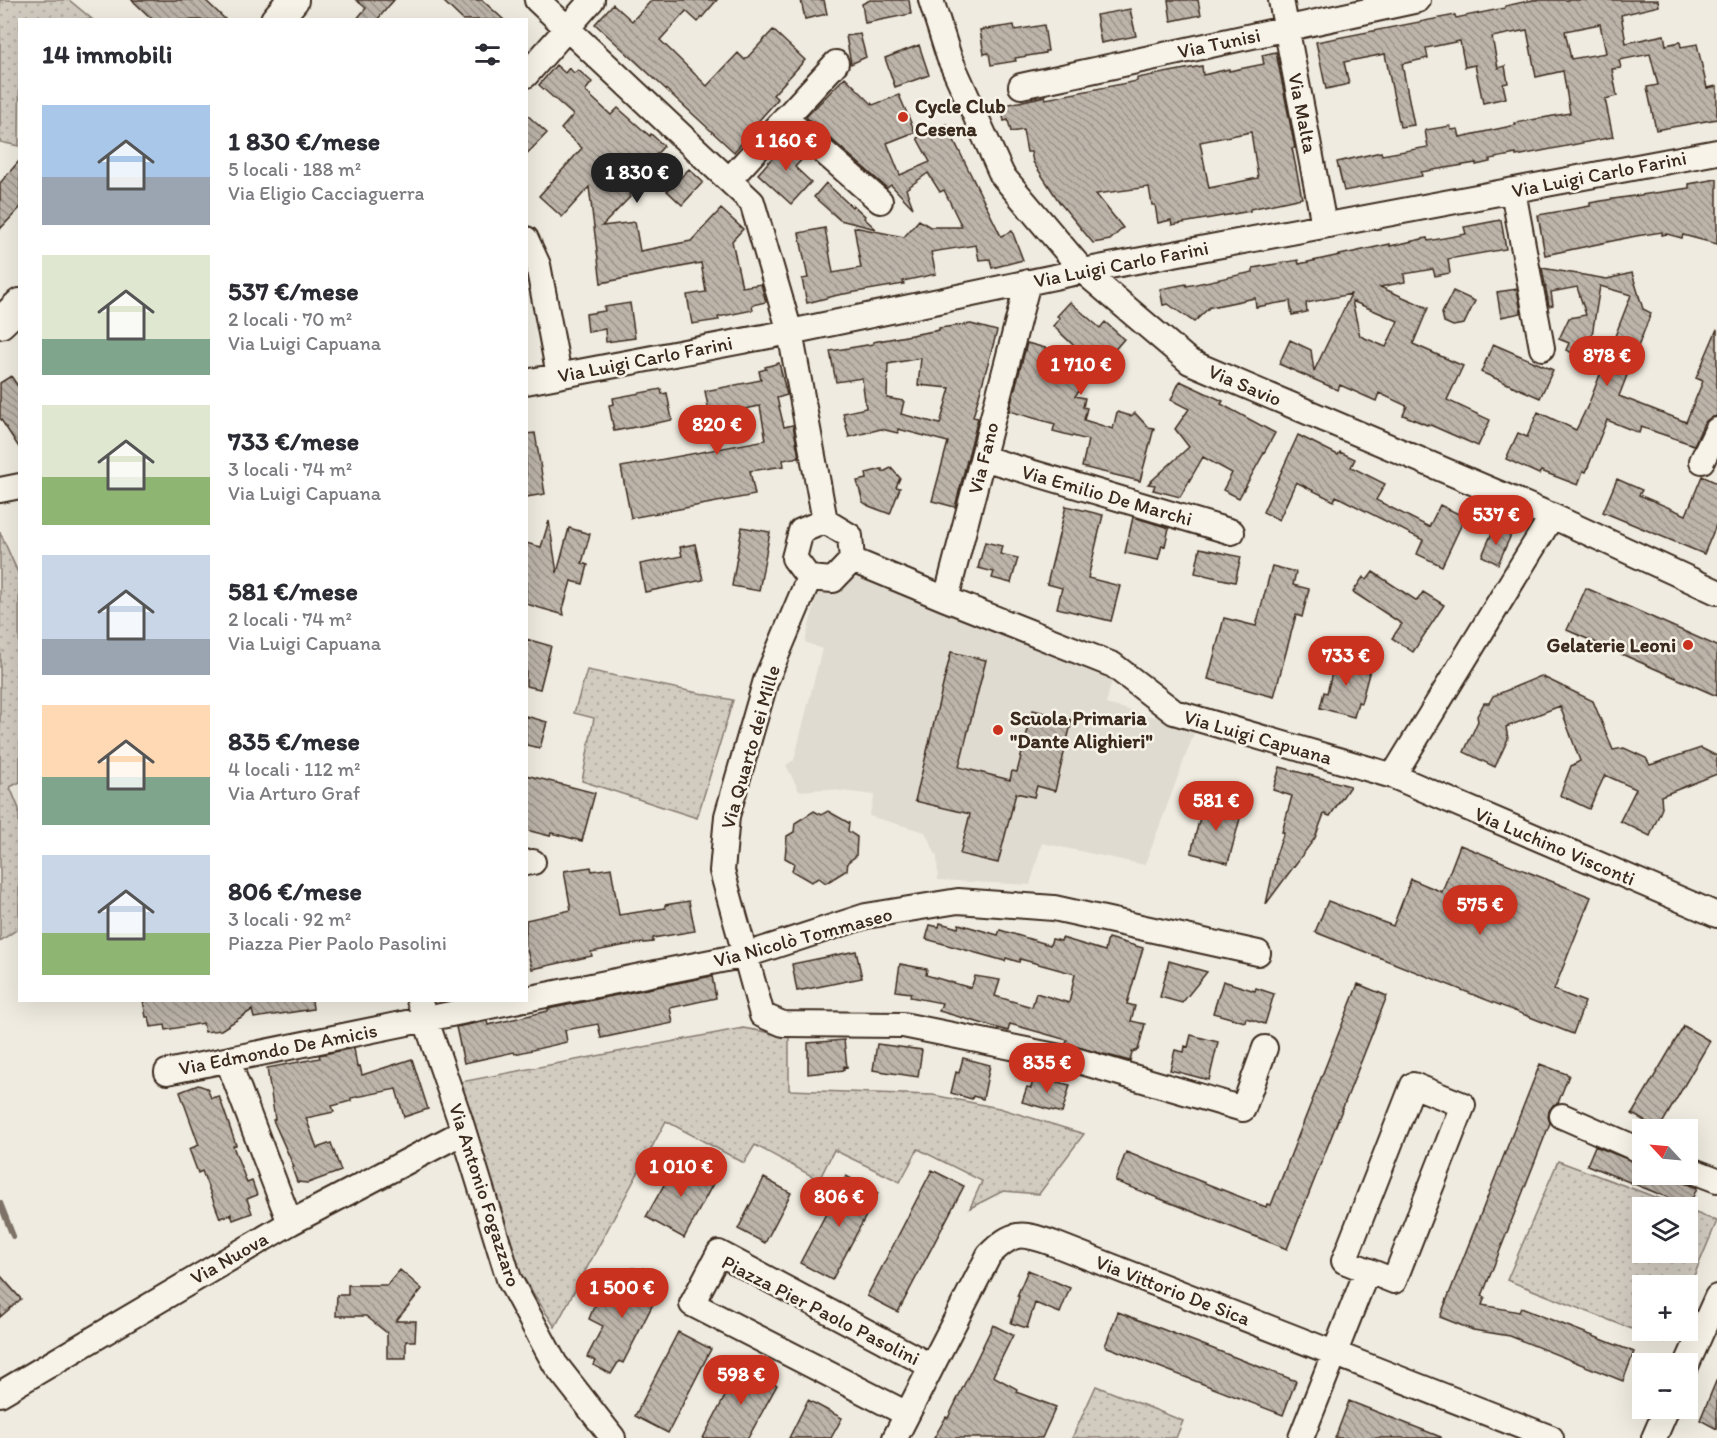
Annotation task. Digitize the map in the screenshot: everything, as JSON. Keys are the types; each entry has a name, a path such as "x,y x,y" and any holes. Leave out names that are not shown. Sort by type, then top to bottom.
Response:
{"main road":[{"path":"278,18 293,0"},
{"path":"0,323 18,306"}],"street":[{"path":"537,0 752,202 790,332 825,521 849,536 852,560 833,580 809,578 794,558 801,531 825,521"},
{"path":"528,73 592,0"},
{"name":"Via Savio","path":"931,0 949,57 1002,176 1083,271 1190,362 1714,583"},
{"name":"Via Malta","path":"1281,0 1324,225"},
{"name":"Via Tunisi","path":"1021,86 1418,0"},
{"path":"729,180 836,63"},
{"path":"785,118 880,201"},
{"name":"Via Luigi Carlo Farini","path":"528,382 790,332 1083,271 1717,152"},
{"path":"1512,191 1542,348"},
{"path":"528,243 538,265 560,375"},
{"name":"Via Fano","path":"946,599 1028,282"},
{"path":"1702,461 1717,430"},
{"name":"Via Emilio De Marchi","path":"983,458 1232,532"},
{"path":"0,490 18,486"},
{"path":"1393,776 1552,516"},
{"name":"Via Luigi Capuana","path":"852,560 1113,664 1174,712 1393,776"},
{"name":"Via Quarto dei Mille","path":"809,578 766,680 727,816 722,871 762,1015 783,1024 903,1024 1075,1060 1243,1109 1265,1048"},
{"name":"Via Luchino Visconti","path":"1393,776 1717,915"},
{"name":"Via Nicolò Tommaseo","path":"528,999 746,955 866,916 958,901 1054,908 1258,953"},
{"path":"422,1010 500,1002"},
{"name":"Via Edmondo De Amicis","path":"167,1072 228,1061 422,1010"},
{"name":"Via Antonio Fogazzaro","path":"422,1010 509,1279 555,1364 613,1438"},
{"path":"228,1061 290,1223"},
{"path":"1413,1085 1463,1105 1394,1281 1367,1271 1344,1262 1413,1085"},
{"path":"1562,1116 1632,1146"},
{"name":"Via Nuova","path":"0,1394 290,1223 463,1132"},
{"path":"1698,1172 1717,1180"},
{"name":"Via Vittorio De Sica","path":"895,1438 989,1255 1003,1241 1017,1235 1035,1237 1052,1243 1551,1438"},
{"name":"Piazza Pier Paolo Pasolini","path":"907,1414 692,1304 719,1253 931,1366"},
{"path":"1301,1438 1367,1271"},
{"path":"1692,1353 1717,1297"},
{"path":"1654,1438 1662,1419"}],"shaded area":[{"path":"0,0 69,0 91,18 18,18 18,146 0,142"},
{"path":"0,532 18,573 18,783 10,787 18,807 18,929 0,941"},
{"name":"Scuola Primaria \"Dante Alighieri\"","path":"862,576 1113,676 1106,704 1196,728 1145,865 1042,843 1030,885 938,880 937,857 925,832 869,816 875,795 825,789 799,791 786,765 794,760 822,649 805,642 819,587"},
{"path":"587,670 733,700 697,818 582,781 594,718 574,713"},
{"path":"743,1028 789,1036 789,1090 933,1095 999,1108 1084,1134 1039,1194 1003,1191 970,1208 982,1181 918,1149 900,1182 834,1150 819,1180 755,1145 744,1163 666,1121 555,1327 517,1268 461,1082"},
{"path":"1558,1161 1655,1197 1632,1197 1632,1263 1698,1263 1698,1214 1717,1221 1694,1275 1632,1275 1632,1329 1507,1280"},
{"path":"1096,1386 1183,1421 1176,1438 1072,1438"}],"building":[{"path":"132,0 205,0 224,18 151,18"},
{"path":"356,0 394,0 379,18 358,18 366,8"},
{"path":"442,0 482,0 502,18 461,18"},
{"path":"652,0 717,0 698,22 686,11 660,40 707,86 738,53 745,60 773,30 805,60 773,95 778,99 734,152 595,24 613,4 632,21"},
{"path":"801,0 824,0 827,14 805,19"},
{"path":"870,0 909,0 911,14 865,23 862,4"},
{"path":"1168,0 1198,0 1201,15 1171,21"},
{"path":"1533,0 1658,0 1659,6 1621,15 1626,43 1664,35 1666,45 1680,42 1681,47 1697,44 1707,88 1717,86 1717,119 1656,130 1647,87 1658,85 1650,54 1619,60 1621,68 1612,69 1617,96 1605,99 1613,137 1490,159 1490,162 1476,165 1476,163 1421,172 1422,176 1344,191 1337,162 1381,152 1382,155 1428,147 1425,130 1450,126 1451,130 1458,129 1460,137 1516,125 1515,123 1570,113 1563,71 1536,77 1527,30 1492,37 1498,68 1505,66 1508,83 1503,84 1506,98 1483,103 1475,65 1465,67 1460,41 1426,48 1428,58 1402,64 1414,125 1400,127 1385,54 1344,62 1349,84 1326,89 1316,42 1455,15 1456,18 1505,8 1505,6","holes":["1600,24 1606,53 1571,59 1565,31"]},
{"path":"1130,9 1136,36 1101,43 1096,15"},
{"path":"1014,25 1015,30 1044,25 1048,51 1015,58 1016,61 991,65 989,53 984,54 980,30"},
{"path":"860,34 866,57 851,64 846,36"},
{"path":"919,45 929,75 895,87 885,58"},
{"path":"1276,52 1295,148 1292,148 1302,198 1250,209 1250,211 1172,225 1171,220 1158,223 1149,187 1096,194 1123,228 1110,240 1093,243 1060,203 1033,162 1031,152 1027,152 1023,130 1011,132 1008,120 1004,121 1001,106 1045,96 1046,99 1137,81 1137,78 1202,66 1203,75 1229,69 1229,71 1264,64 1262,55","holes":["1251,132 1258,178 1209,188 1200,142"]},
{"path":"556,65 565,73 569,68 574,73 578,70 592,82 585,91 611,115 618,108 664,146 627,186 630,197 602,226 635,222 640,251 691,241 721,209 743,229 732,241 742,287 761,284 766,302 752,305 753,310 718,317 719,320 692,324 687,295 706,292 701,263 601,283 589,187 562,217 539,196 582,148 561,129 573,115 539,85"},
{"path":"845,77 873,105 899,95 915,132 887,143 900,175 930,162 917,138 946,124 1001,236 1012,231 1023,260 992,268 990,259 979,260 976,245 931,252 936,274 903,281 904,284 838,295 807,303 802,279 808,278 799,233 825,228 833,273 861,268 854,227 904,237 919,220 930,227 962,227 944,190 940,192 928,173 906,189 913,208 891,185 887,188 806,117"},
{"path":"528,116 547,133 528,153"},
{"path":"787,138 806,155 795,167 811,182 791,204 758,174"},
{"path":"18,162 18,210 0,229 0,183"},
{"path":"689,169 703,182 682,205 667,191"},
{"path":"1717,179 1717,244 1683,235 1682,238 1662,235 1662,232 1545,255 1538,215 1590,206 1590,203 1689,188 1689,184"},
{"path":"826,183 865,216 864,218 876,229 840,220 814,197"},
{"path":"1501,220 1506,249 1448,259 1450,273 1435,276 1433,269 1404,274 1405,282 1380,287 1428,308 1413,344 1463,366 1447,400 1490,420 1478,446 1403,415 1407,406 1379,393 1376,401 1340,385 1338,390 1279,364 1290,340 1311,350 1314,371 1351,294 1306,303 1307,312 1292,315 1290,301 1256,307 1255,298 1211,306 1194,322 1168,304 1163,305 1160,289 1186,284 1187,286 1253,272 1253,268 1298,260 1299,264 1390,244 1390,246 1427,238 1428,241 1466,234 1464,227","holes":["1352,301 1398,321 1386,347 1360,336"]},
{"path":"1542,268 1607,279 1632,273 1643,309 1651,313 1619,396 1686,422 1703,381 1696,378 1717,329 1717,416 1704,423 1694,445 1641,427 1639,433 1607,420 1586,472 1583,471 1578,485 1541,471 1539,474 1506,459 1518,433 1527,437 1538,412 1576,430 1589,403 1631,295 1600,286 1588,360 1566,350 1569,343 1559,339 1569,318 1586,315 1577,287 1551,292 1553,305 1549,306"},
{"path":"1517,289 1521,313 1501,317 1497,292"},
{"path":"1453,291 1475,301 1464,324 1453,326 1444,322 1442,313"},
{"path":"1070,302 1100,328 1105,322 1124,339 1075,396 1085,398 1083,407 1087,408 1084,420 1113,429 1117,412 1131,416 1135,413 1148,427 1154,428 1140,481 1082,467 1088,440 1053,431 1055,424 1009,411 1027,343 1089,360 1053,326 1060,318 1057,316"},
{"path":"630,303 635,338 606,342 605,329 588,332 586,314 605,311 604,307"},
{"path":"971,324 997,331 973,417 978,418 955,507 932,501 948,442 898,429 898,433 881,429 849,437 843,413 866,408 862,378 836,382 830,351 873,344 873,342 939,330 939,328","holes":["921,358 918,385 950,388 940,424 901,414 904,401 887,398 888,364"]},
{"path":"1493,344 1553,370 1540,398 1481,372"},
{"path":"779,363 787,395 777,398 784,427 793,425 799,457 783,460 784,466 750,471 755,495 631,518 621,467 766,440 760,406 710,416 705,391 761,380 759,371"},
{"path":"11,376 18,386 18,446 0,418 0,383"},
{"path":"1180,381 1223,401 1221,404 1275,433 1239,498 1223,490 1232,473 1203,457 1180,497 1153,490 1155,485 1148,484 1189,447 1175,429 1189,409 1171,400"},
{"path":"661,389 662,394 667,393 672,420 614,431 609,405 614,404 613,398"},
{"path":"535,433 545,494 528,497 528,434"},
{"path":"1298,435 1338,455 1340,452 1355,459 1351,467 1385,484 1376,500 1429,527 1440,505 1465,517 1442,566 1417,554 1423,540 1336,496 1334,501 1296,482 1279,520 1263,512"},
{"path":"891,468 900,478 896,487 900,488 890,514 863,502 857,481 867,479 866,473 882,469 883,472"},
{"path":"1702,476 1717,483 1717,523 1704,554 1603,512 1617,479 1642,490 1639,495 1686,515"},
{"path":"1066,506 1103,515 1088,578 1120,586 1111,621 1057,608 1062,588 1047,584"},
{"path":"1133,517 1169,528 1165,546 1162,545 1158,560 1125,553"},
{"path":"549,521 557,573 569,528 590,534 582,563 588,565 583,584 571,581 563,609 564,615 528,605 528,544 541,547"},
{"path":"742,527 770,532 759,591 732,586"},
{"path":"1494,528 1511,535 1498,564 1482,556"},
{"path":"985,542 1002,546 1000,554 1018,558 1011,583 992,578 994,572 978,568"},
{"path":"695,544 703,580 645,592 640,564 682,556 680,547"},
{"path":"1200,548 1241,557 1235,582 1195,573"},
{"path":"1272,566 1296,572 1293,585 1309,589 1302,617 1296,615 1274,697 1208,679 1224,618 1256,626"},
{"path":"1373,572 1417,601 1423,592 1444,605 1413,652 1392,638 1402,624 1353,592 1363,577 1367,580"},
{"path":"1586,588 1717,646 1717,696 1567,630"},
{"path":"528,640 551,646 540,689 528,686"},
{"path":"951,652 986,660 959,767 1010,780 1012,771 1017,772 1033,710 1072,720 1055,791 1037,786 1034,797 1016,793 998,863 960,854 970,814 915,801"},
{"path":"1336,657 1371,666 1361,703 1358,702 1354,717 1320,708 1324,692 1327,693"},
{"path":"1541,676 1593,701 1613,750 1624,748 1646,758 1650,765 1701,748 1717,756 1717,774 1661,796 1662,808 1650,836 1620,821 1636,789 1605,775 1589,809 1560,795 1571,766 1580,761 1560,706 1506,727 1508,739 1495,767 1464,752 1484,703 1489,703 1493,696"},
{"path":"528,717 547,722 540,748 528,745"},
{"path":"1280,767 1350,786 1330,816 1324,814 1315,838 1266,904 1275,858 1284,832 1282,832 1292,796 1273,790"},
{"path":"528,776 595,793 582,841 551,833 550,836 528,830"},
{"path":"1204,801 1242,811 1228,863 1191,853"},
{"path":"814,811 821,815 828,811 849,823 848,831 857,837 856,856 848,862 847,870 826,883 819,878 811,882 792,871 794,863 785,858 787,836 794,832 795,823"},
{"path":"1460,845 1591,897 1554,990 1585,1002 1573,1034 1315,932 1328,901 1393,926 1411,879 1442,892"},
{"path":"591,867 592,871 611,868 619,915 665,908 665,905 689,901 695,931 653,938 653,942 591,952 592,956 532,969 528,954 528,920 571,910 564,871"},
{"path":"940,923 958,928 959,924 998,935 1000,930 1050,945 1052,939 1061,941 1062,938 1105,951 1108,938 1143,948 1127,1004 1135,1006 1131,1021 1145,1024 1138,1050 1132,1052 1130,1061 1066,1044 1067,1040 1010,1024 1008,1031 939,1011 942,1003 910,997 911,993 896,991 900,964 927,969 926,975 971,988 975,976 1000,980 995,996 1032,1007 1036,993 1069,1003 1075,974 1020,959 1019,962 1006,958 1005,961 926,939 930,925 939,927"},
{"path":"856,951 862,978 797,991 792,964"},
{"path":"1169,961 1207,972 1182,1003 1160,997"},
{"path":"712,976 716,998 670,1008 673,1023 601,1038 598,1024 565,1030 567,1042 464,1063 456,1027 487,1021 488,1025 548,1011 548,1009"},
{"path":"1223,981 1274,994 1265,1024 1246,1018 1245,1022 1213,1013"},
{"path":"1358,984 1387,996 1287,1249 1115,1181 1126,1152 1266,1207 1267,1204 1271,1205"},
{"path":"143,1002 312,1002 313,1009 254,1018 252,1010 221,1030 205,1032 203,1023 166,1030 165,1025 151,1027 149,1017 146,1017"},
{"path":"1684,1026 1710,1041 1665,1119 1641,1119 1632,1114"},
{"path":"1191,1035 1218,1042 1209,1080 1170,1070 1175,1050 1184,1052"},
{"path":"844,1040 847,1067 844,1066 844,1070 808,1074 808,1043"},
{"path":"877,1044 922,1050 918,1077 873,1070"},
{"path":"354,1048 357,1067 360,1066 362,1075 412,1059 428,1109 404,1117 396,1089 351,1098 351,1101 332,1106 334,1112 306,1118 317,1148 331,1143 341,1171 308,1183 297,1182 292,1168 294,1167 273,1120 275,1119 267,1068 320,1058 319,1055"},
{"path":"963,1058 990,1065 983,1099 973,1096 972,1099 951,1093 956,1072 959,1073"},
{"path":"1540,1064 1569,1075 1558,1103 1553,1105 1549,1111 1550,1123 1482,1296 1485,1297 1482,1305 1519,1312 1521,1308 1634,1352 1623,1381 1510,1336 1473,1330 1440,1317"},
{"path":"1034,1076 1070,1085 1062,1113 1022,1102 1027,1087 1031,1088"},
{"path":"198,1085 207,1088 211,1098 219,1096 236,1145 233,1146 247,1183 252,1181 257,1195 247,1199 252,1213 233,1220 231,1214 220,1218 202,1171 198,1173 189,1149 199,1145 180,1092"},
{"path":"1595,1146 1632,1161 1632,1183 1587,1165"},
{"path":"679,1158 716,1178 684,1238 646,1217"},
{"path":"932,1170 964,1186 898,1312 867,1296"},
{"path":"846,1176 878,1193 832,1280 800,1263"},
{"path":"764,1178 791,1193 765,1243 738,1229"},
{"path":"1637,1185 1690,1185 1697,1188 1693,1197 1667,1197"},
{"path":"633,1268 641,1272 643,1268 661,1278 654,1292 658,1294 623,1363 619,1361 611,1374 593,1365 596,1361 587,1357 603,1326 589,1319 604,1291 618,1298"},
{"path":"400,1270 422,1289 396,1321 416,1321 415,1341 406,1341 406,1358 387,1358 387,1333 366,1316 336,1316 337,1295 348,1295 348,1285 387,1285"},
{"path":"1028,1270 1070,1288 1060,1313 1035,1303 1027,1328 1011,1323 1019,1296 1017,1296"},
{"path":"0,1275 21,1299 0,1317"},
{"path":"1118,1312 1296,1381 1283,1415 1105,1346"},
{"path":"993,1325 1013,1335 993,1376 1017,1389 1016,1392 1056,1407 1042,1438 934,1438 946,1417 948,1418"},
{"path":"678,1332 711,1349 668,1433 635,1416"},
{"path":"741,1366 777,1385 748,1438 703,1438"},
{"path":"1717,1379 1717,1429 1700,1420"},
{"path":"808,1400 842,1418 831,1438 789,1438"},
{"path":"1349,1401 1441,1437 1441,1438 1335,1438"}],"waterway":[{"path":"0,1203 13,1236"}],"place":[{"name":"Cycle Club Cesena","path":"903,117"},
{"name":"Gelaterie Leoni","path":"1688,645"},
{"name":"Scuola Primaria \"Dante Alighieri\"","path":"998,730"}]}
